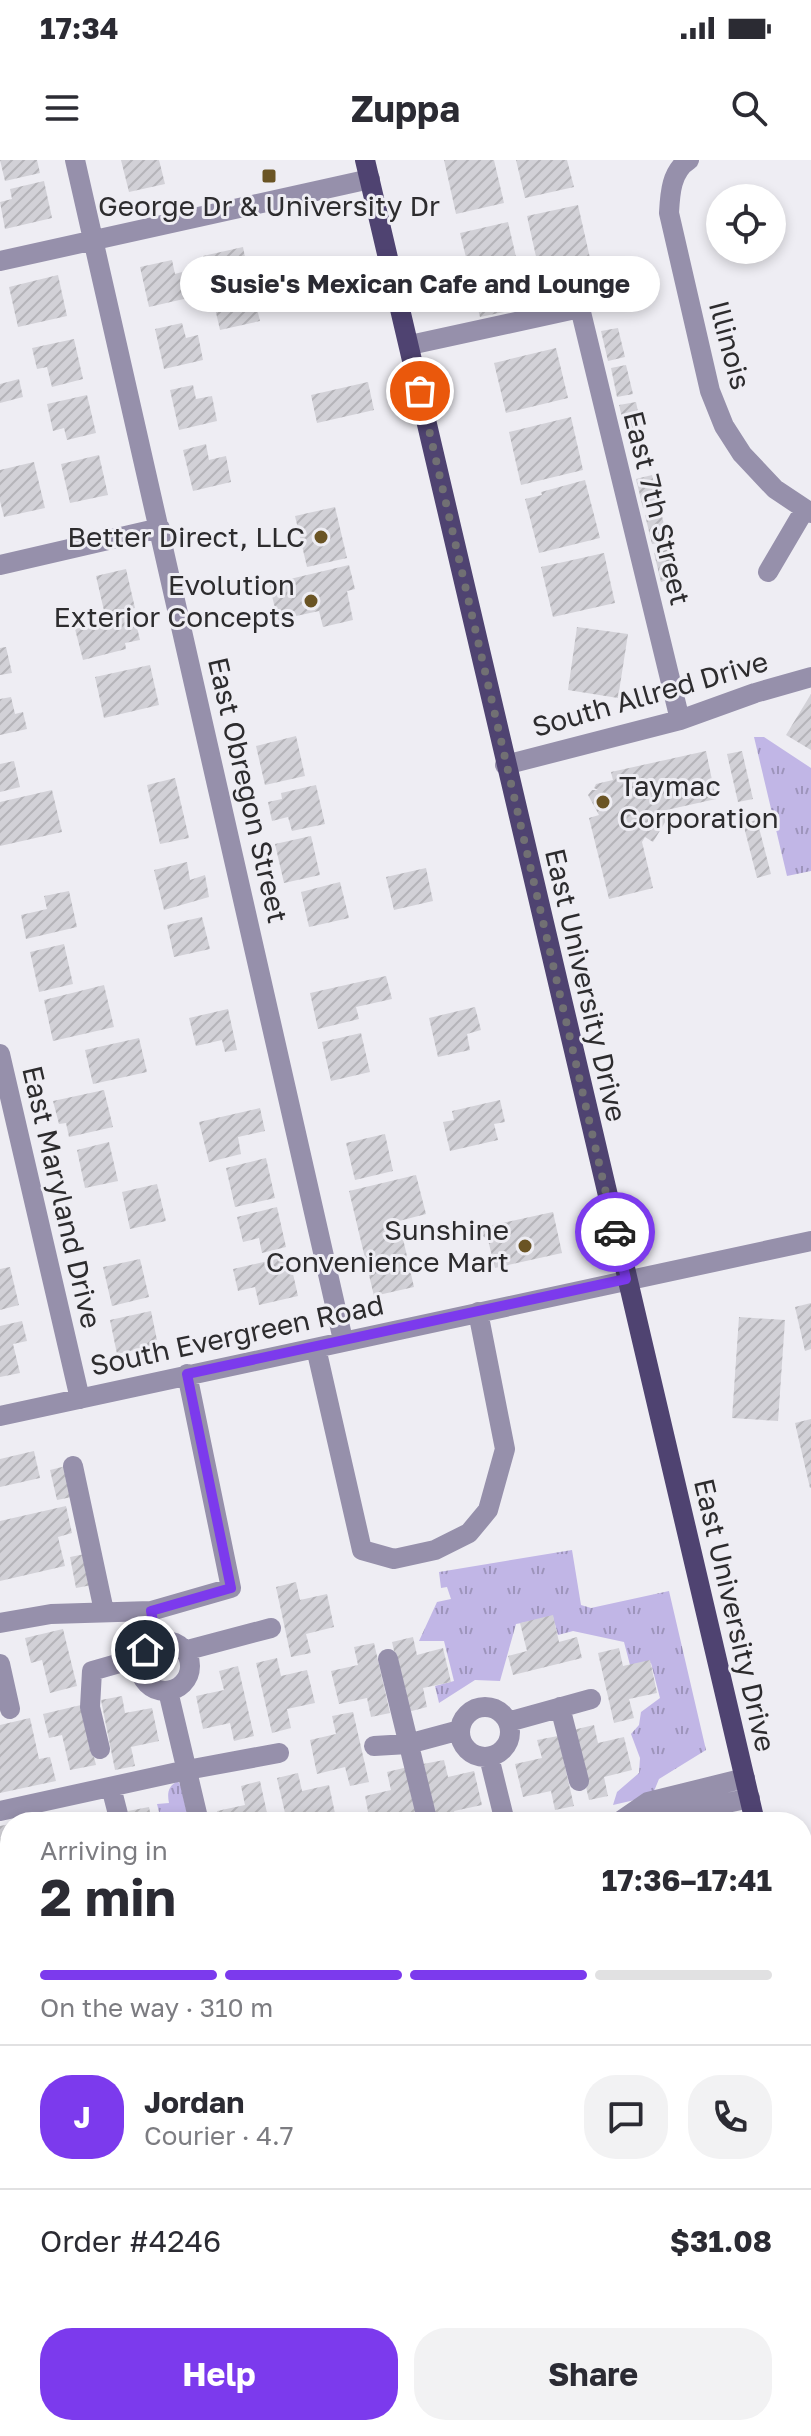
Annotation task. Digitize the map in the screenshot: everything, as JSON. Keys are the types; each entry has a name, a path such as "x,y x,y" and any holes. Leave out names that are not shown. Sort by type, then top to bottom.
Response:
{"main road":[{"name":"East University Drive","path":"367,170 753,1812"}],"street":[{"name":"East Obregon Street","path":"75,160 343,1340"},
{"name":"Illinois","path":"689,160 682,164 671,185 669,213 710,391 724,426 742,454 775,489 808,511"},
{"path":"0,261 367,170"},
{"name":"East 7th Street","path":"410,345 580,308 680,720"},
{"path":"768,572 808,511"},
{"path":"0,565 160,528"},
{"name":"South Allred Drive","path":"505,765 680,720 811,677"},
{"name":"East Maryland Drive","path":"0,1054 80,1399"},
{"name":"South Evergreen Road","path":"0,1416 811,1241"},
{"path":"316,1348 362,1550 394,1559 435,1550 469,1533 488,1510 505,1449 478,1312"},
{"path":"0,1623 51,1614 151,1611 231,1588 187,1374"},
{"path":"73,1466 104,1611"},
{"path":"151,1611 157,1642"},
{"path":"184,1651 271,1628"},
{"path":"157,1642 172,1642 184,1651 188,1657 189,1672 181,1684 168,1691 154,1689 143,1679 141,1657 145,1650 157,1642"},
{"path":"100,1749 90,1707 92,1671 141,1657"},
{"path":"388,1659 425,1812"},
{"path":"0,1664 10,1709"},
{"path":"168,1691 197,1812"},
{"path":"508,1722 591,1699"},
{"path":"560,1707 579,1781"},
{"path":"482,1708 498,1710 508,1722 510,1739 501,1752 489,1757 477,1756 464,1746 460,1730 467,1715 482,1708"},
{"path":"374,1746 408,1744 460,1730"},
{"path":"0,1811 279,1753"},
{"path":"489,1757 503,1812"},
{"path":"111,1787 117,1812"},
{"path":"634,1812 648,1802 747,1788"},
{"path":"671,1812 747,1788"}],"green space":[{"path":"754,737 764,737 811,768 811,871 787,876"},
{"path":"572,1550 581,1605 591,1608 669,1591 706,1750 659,1779 652,1796 613,1805 617,1792 639,1773 640,1758 631,1734 639,1725 641,1712 660,1698 651,1663 630,1665 624,1642 573,1631 558,1635 553,1617 516,1624 500,1681 475,1680 439,1703 435,1686 454,1681 444,1641 419,1641 437,1602 451,1599 447,1587 441,1588 439,1572"},
{"path":"178,1781 187,1812 159,1812 157,1804 169,1803 172,1785"}],"building":[{"path":"0,160 37,160 40,173 5,181"},
{"path":"121,160 159,160 165,184 129,192"},
{"path":"444,160 494,160 504,203 456,214"},
{"path":"516,160 567,160 574,187 525,198"},
{"path":"44,181 52,218 5,229 0,202 12,199 10,189"},
{"path":"578,205 592,267 541,279 527,216"},
{"path":"508,222 522,283 475,294 460,233"},
{"path":"243,247 249,277 230,281 235,302 254,297 260,321 220,330 203,256"},
{"path":"172,260 175,274 182,272 188,298 149,307 140,267"},
{"path":"594,273 598,289 569,297 564,281"},
{"path":"58,275 67,316 18,327 9,287"},
{"path":"557,282 561,298 532,305 528,289"},
{"path":"506,295 509,311 480,317 476,301"},
{"path":"182,323 186,338 198,335 203,360 164,369 155,329"},
{"path":"618,328 625,357 608,361 601,331"},
{"path":"74,339 83,379 52,387 47,367 37,369 32,348"},
{"path":"556,348 568,398 506,413 494,363"},
{"path":"626,365 633,394 617,397 611,368"},
{"path":"19,379 23,397 0,403 0,384"},
{"path":"368,382 374,410 317,423 311,395"},
{"path":"193,385 196,399 212,396 217,421 179,430 170,390"},
{"path":"87,395 96,433 67,440 64,428 53,431 47,404"},
{"path":"636,402 642,431 626,434 619,405"},
{"path":"571,417 583,470 521,485 509,432"},
{"path":"206,444 209,460 226,456 231,482 193,491 183,450"},
{"path":"99,455 108,495 70,503 61,464"},
{"path":"34,462 45,508 4,517 0,501 0,470"},
{"path":"652,475 659,504 643,508 636,479"},
{"path":"585,480 600,538 539,553 525,499"},
{"name":"Better Direct, LLC","path":"335,507 347,558 307,567 295,516"},
{"path":"661,512 668,541 652,544 645,515"},
{"path":"670,549 677,577 661,582 654,553"},
{"path":"604,553 615,603 553,617 541,567"},
{"name":"Evolution Exterior Concepts","path":"349,565 355,589 347,591 353,620 323,627 319,611 278,620 269,584"},
{"path":"126,569 135,608 105,615 96,576"},
{"path":"134,615 140,640 125,643 126,649 83,660 75,629"},
{"path":"577,627 628,634 618,698 568,690"},
{"path":"6,647 12,673 0,675 0,648"},
{"path":"150,665 159,705 104,718 95,677"},
{"path":"811,694 811,750 786,735"},
{"path":"11,697 15,714 23,712 27,729 0,735 0,699"},
{"path":"296,736 305,776 265,785 256,746"},
{"path":"706,751 716,799 662,811 660,815 667,819 653,842 645,837 642,842 653,888 609,899 589,818 599,815 588,795 592,790 598,790 594,788 596,784 613,780 611,772"},
{"path":"742,751 753,799 738,802 727,754"},
{"path":"14,761 20,787 0,792 0,764"},
{"path":"175,778 189,838 160,844 147,785"},
{"path":"316,785 325,824 292,831 288,817 272,821 268,802 282,799 281,793"},
{"path":"52,790 62,832 0,846 0,802"},
{"path":"757,820 771,874 757,878 743,823"},
{"path":"311,836 320,875 284,883 275,844"},
{"path":"187,862 190,880 205,875 209,897 164,910 154,870"},
{"path":"426,868 433,901 394,910 386,877"},
{"path":"340,882 349,918 309,927 301,892"},
{"path":"69,891 77,927 26,939 21,915 47,909 44,896"},
{"path":"202,917 210,949 174,957 167,925"},
{"path":"64,944 73,984 39,992 30,952"},
{"path":"386,976 392,999 356,1007 359,1019 318,1029 310,993"},
{"path":"104,985 114,1027 53,1041 44,1000"},
{"path":"475,1007 481,1030 467,1034 470,1050 438,1057 429,1018"},
{"path":"228,1009 237,1050 225,1052 222,1040 196,1046 189,1018"},
{"path":"361,1033 370,1072 331,1081 322,1042"},
{"path":"139,1038 147,1072 93,1084 85,1050"},
{"path":"104,1090 113,1127 69,1137 66,1123 59,1124 53,1101"},
{"path":"500,1100 505,1122 494,1124 498,1140 450,1151 443,1122 454,1120 452,1111"},
{"path":"260,1108 265,1131 238,1137 241,1154 209,1162 199,1122"},
{"path":"385,1134 393,1171 355,1180 346,1143"},
{"path":"109,1142 118,1181 85,1188 77,1150"},
{"path":"266,1158 275,1198 235,1207 226,1168"},
{"path":"416,1175 426,1214 399,1221 414,1287 374,1296 349,1191"},
{"path":"157,1184 166,1221 130,1229 122,1192"},
{"path":"277,1207 286,1247 262,1253 259,1238 243,1242 237,1217"},
{"name":"Sunshine Convenience Mart","path":"553,1212 562,1253 495,1268 488,1240 474,1229"},
{"path":"289,1256 298,1296 259,1305 255,1287 238,1291 233,1269"},
{"path":"140,1259 149,1297 112,1306 103,1267"},
{"path":"10,1267 19,1305 0,1310 0,1269"},
{"path":"811,1303 811,1349 805,1351 795,1307"},
{"path":"151,1311 158,1345 117,1354 110,1320"},
{"path":"739,1317 785,1320 778,1421 732,1418"},
{"path":"22,1321 27,1341 13,1344 20,1373 0,1377 0,1326"},
{"path":"811,1419 811,1488 810,1488 795,1423"},
{"path":"34,1451 40,1478 0,1487 0,1459"},
{"path":"66,1466 72,1497 57,1500 50,1470"},
{"path":"66,1506 72,1533 58,1537 65,1566 0,1581 0,1521"},
{"path":"85,1554 92,1585 76,1588 70,1557"},
{"path":"296,1582 300,1600 327,1594 334,1627 306,1634 311,1653 291,1657 276,1587"},
{"path":"553,1615 559,1642 577,1637 582,1658 513,1675 508,1656 527,1651 520,1623"},
{"path":"63,1629 77,1686 50,1693 42,1660 31,1663 25,1638"},
{"path":"413,1637 417,1655 443,1648 451,1682 423,1688 427,1707 408,1712 392,1642"},
{"path":"374,1643 390,1713 371,1717 367,1698 339,1704 331,1671 358,1665 354,1647"},
{"path":"619,1648 623,1666 650,1660 657,1693 629,1699 634,1718 614,1723 598,1653"},
{"path":"277,1658 281,1676 307,1670 315,1703 287,1709 291,1728 272,1733 256,1663"},
{"path":"238,1666 254,1736 234,1741 230,1723 203,1729 196,1696 224,1690 219,1671"},
{"path":"122,1696 125,1713 152,1708 159,1741 131,1747 135,1766 115,1770 101,1700"},
{"path":"81,1705 96,1765 70,1770 62,1735 49,1738 43,1714"},
{"path":"353,1712 369,1782 350,1786 345,1767 317,1774 310,1740 336,1734 332,1716"},
{"path":"30,1718 39,1759 50,1757 56,1781 0,1793 0,1725"},
{"path":"594,1725 598,1743 624,1737 632,1770 604,1777 608,1796 589,1800 573,1730"},
{"path":"558,1736 574,1806 555,1810 551,1791 523,1797 515,1764 542,1758 537,1740"},
{"path":"444,1760 448,1777 474,1771 482,1805 454,1812 434,1812 423,1764"},
{"path":"408,1767 418,1812 368,1812 365,1796 391,1790 387,1772"},
{"path":"298,1773 302,1791 329,1785 335,1812 285,1812 277,1778"},
{"path":"260,1781 267,1812 217,1812 245,1805 241,1786"},
{"path":"149,1807 150,1812 128,1812"}],"way so far":[{"path":"420,391 615,1232"}],"place":[{"name":"George Dr & University Dr","path":"269,176"},
{"name":"Susie's Mexican Cafe and Lounge","path":"420,391"},
{"name":"Better Direct, LLC","path":"321,537"},
{"name":"Evolution Exterior Concepts","path":"311,601"},
{"name":"Taymac Corporation","path":"603,802"},
{"name":"Sunshine Convenience Mart","path":"525,1246"}],"route":[{"path":"145,1650 157,1642 151,1611 231,1588 187,1374 626,1279 615,1232"}]}
